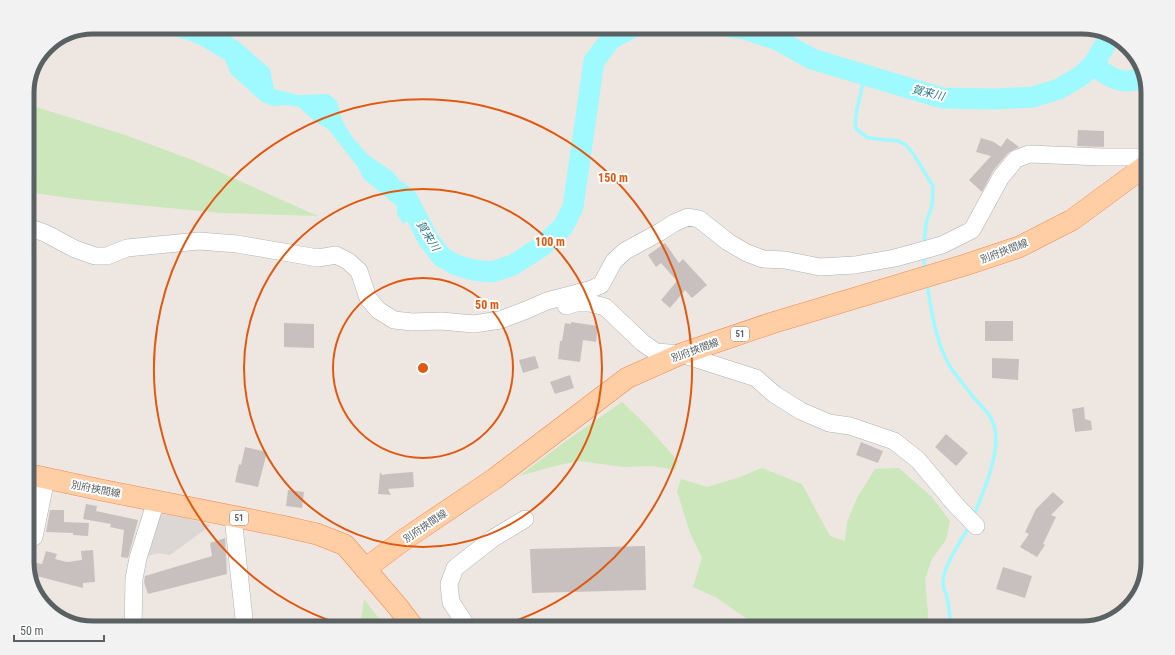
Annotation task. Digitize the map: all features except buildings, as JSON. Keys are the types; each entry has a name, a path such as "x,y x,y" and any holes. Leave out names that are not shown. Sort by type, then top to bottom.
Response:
{"main road":[{"name":"別府挾間線","path":"365,569 405,539 494,479 627,378 681,354 772,323 1019,248 1072,220 1141,169"},
{"name":"別府挾間線","path":"36,477 317,534 345,545 409,621"}],"street":[{"path":"34,229 45,233 75,249 95,256 107,256 127,248 199,240 237,244 313,258 336,255 348,261 358,271 368,298 378,310 394,320 412,322 441,321 474,324 500,320 547,301 590,290 601,285 614,260 625,251 674,223 688,217 699,219 728,242 747,253 763,259 785,260 820,267 855,265 895,258 942,245 972,230 1001,177 1016,159 1029,154 1141,157"},
{"path":"524,311 550,310 576,304 590,303 605,307 656,352 681,354 756,378 774,394 801,411 829,423 850,426 894,441 918,460 954,503 976,526"},
{"path":"34,536 36,477"},
{"path":"134,621 134,579 138,558 156,501"},
{"path":"234,517 244,621"},
{"path":"463,621 451,602 449,584 455,568 492,539 525,519"}],"shaded area":[{"path":"158,513 186,518 211,525 170,555 158,553 148,556"}],"green space":[{"path":"34,106 128,136 195,161 318,216 221,213 76,199 34,193"},
{"path":"622,402 647,426 678,461 675,470 652,466 623,467 580,461 519,476 566,441"},
{"path":"762,468 802,484 830,536 845,541 847,522 857,498 875,469 899,468 932,497 950,521 946,540 932,559 925,579 928,621 750,621 717,598 693,587 702,558 690,533 677,491 681,479 707,487 740,477"},
{"path":"364,599 381,621 361,621"}],"water":[{"path":"164,34 226,34 239,42 270,69 274,89 298,95 328,94 337,101 342,120 353,138 368,155 393,172 414,200 420,212 403,224 397,214 397,206 364,179 357,166 329,130 312,119 299,107 287,105 273,106 262,102 231,74 225,60 200,45 185,39"}],"waterway":[{"name":"賀来川","path":"399,192 408,200 428,239 442,257 456,265 473,270 492,272 513,265 541,247 563,227 573,207 594,61 611,39 620,34"},
{"name":"賀来川","path":"760,34 778,40 812,59 942,98 995,99 1033,97 1059,89 1081,76 1093,65 1108,40"},
{"path":"1093,65 1119,80 1130,81 1139,78"},
{"path":"865,75 857,109 855,123 856,129 868,138 898,141 906,145 933,186 932,206 926,223 924,244"},
{"path":"923,254 925,270"},
{"path":"927,284 942,351 953,371 990,416 994,424 996,440 993,462 974,515"},
{"path":"950,621 947,597 943,586 944,576 953,554 969,527"}]}
